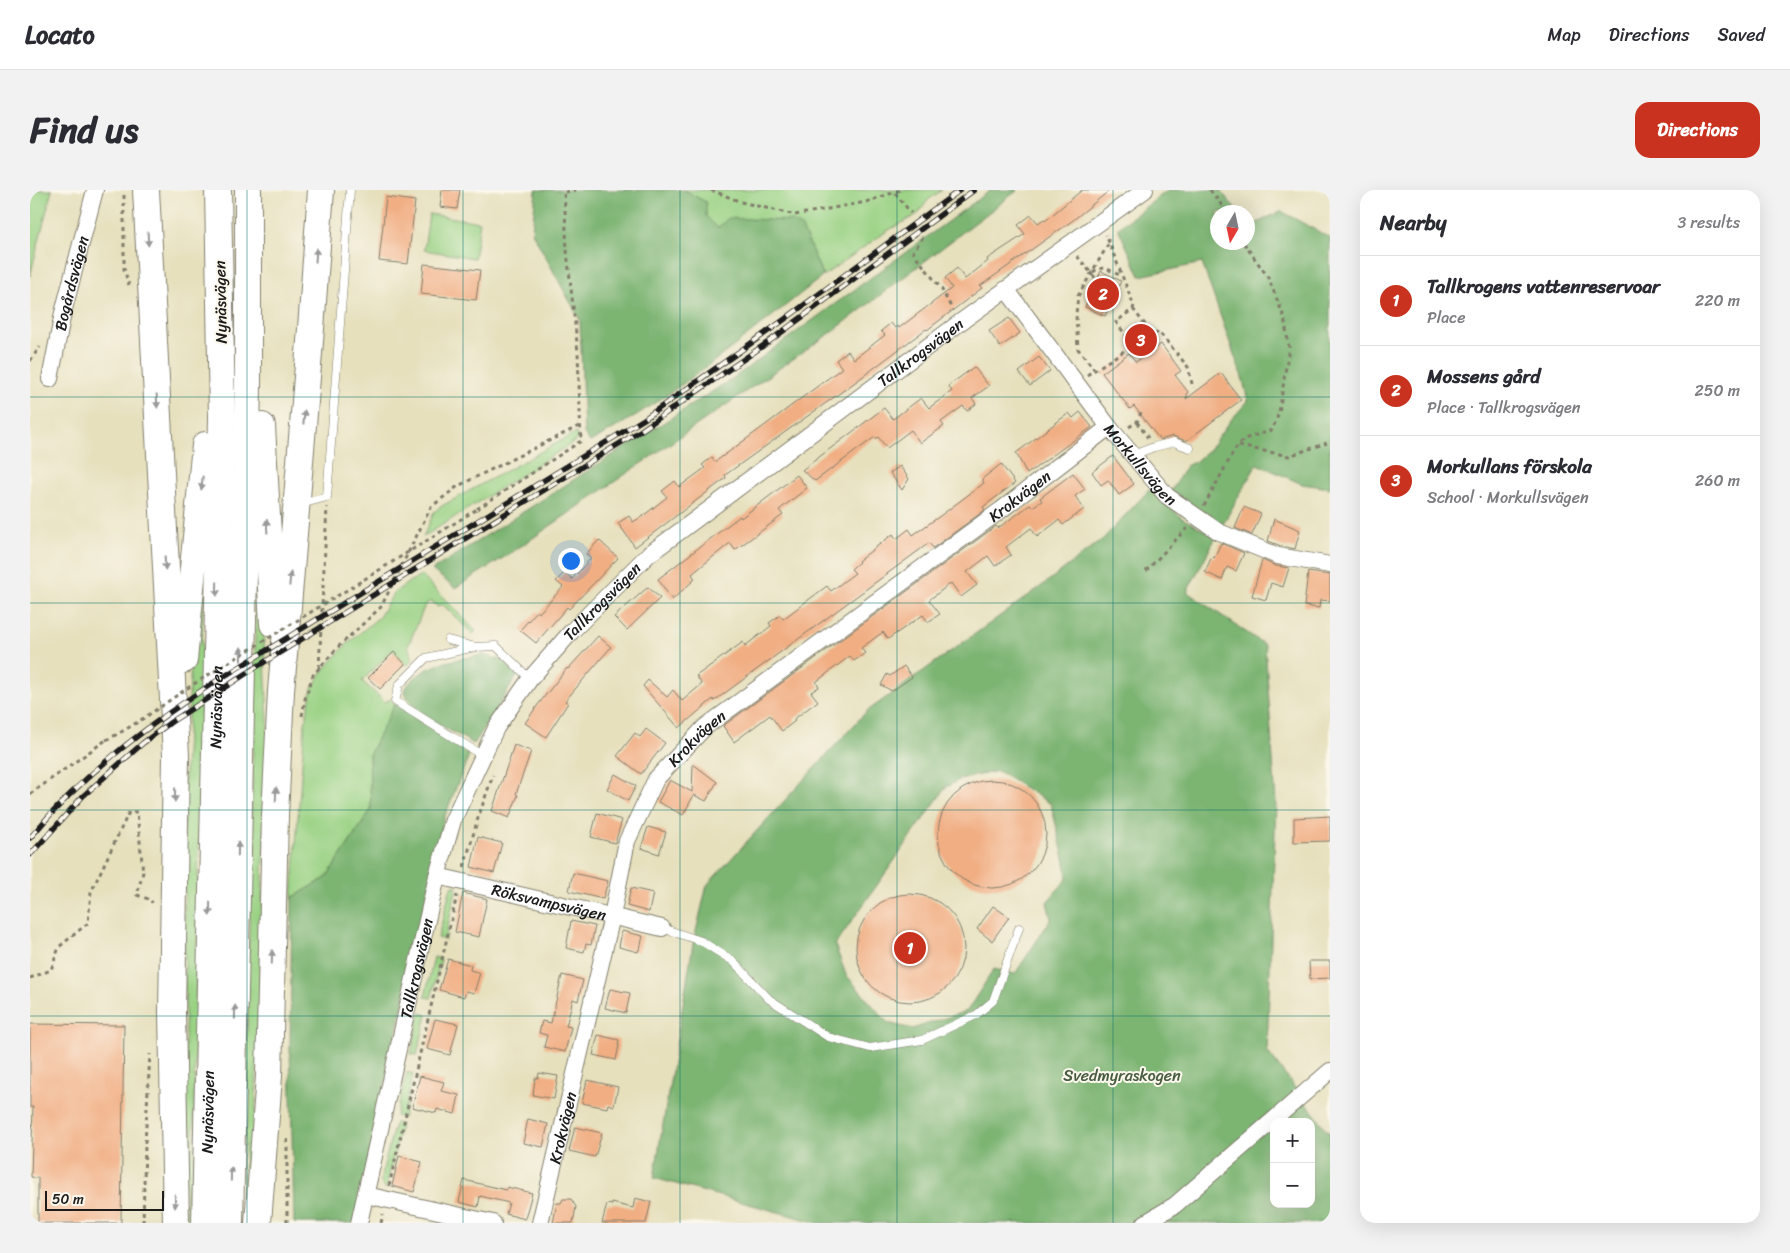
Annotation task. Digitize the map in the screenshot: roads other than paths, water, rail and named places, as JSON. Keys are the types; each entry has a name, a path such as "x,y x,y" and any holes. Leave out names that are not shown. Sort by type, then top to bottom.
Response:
{"highway":[{"path":"176,1223 172,1012 176,756 205,446 210,347 210,250 218,190"},
{"name":"Nynäsvägen","path":"205,1223 222,417 218,190"},
{"name":"Nynäsvägen","path":"230,1223 247,397 248,190"},
{"path":"258,1223 269,1076 281,692 321,190"},
{"path":"135,194 176,756"},
{"path":"249,235 261,354 262,412 279,732"},
{"path":"158,1223 164,1040 172,1012"},
{"path":"269,1076 274,1165 274,1223"}],"street":[{"name":"Bogårdsvägen","path":"50,379 63,313 95,190"},
{"name":"Tallkrogsvägen","path":"359,1223 437,876 453,820 496,728 530,679 571,632 648,555 962,321 1145,190"},
{"name":"Morkullsvägen","path":"1006,289 1113,432 1167,496 1219,532 1278,556 1330,565"},
{"name":"Krokvägen","path":"540,1223 612,916 627,842 656,779 705,727 1001,510 1113,432"},
{"name":"Röksvampsvägen","path":"437,876 662,928"},
{"path":"1145,1223 1175,1205 1330,1071"},
{"path":"366,1195 493,1223"}],"lane":[{"path":"296,505 327,497 350,190"},
{"path":"1132,455 1174,442 1190,448"},
{"path":"448,640 475,646 496,646 530,679"},
{"path":"475,646 426,658 399,685 396,700 483,756"},
{"path":"662,928 700,941 733,961 769,999 828,1037 870,1048 922,1040 976,1014 993,1002 1019,928"}],"railway":[{"path":"30,838 70,794 92,774 137,736 185,702 644,419 781,322 960,190"},
{"path":"30,855 83,796 143,743 171,722 258,666 640,431 767,343 974,190"}],"place":[{"name":"Mossens gård","path":"1103,294"},
{"name":"Morkullans förskola","path":"1141,340"},
{"name":"Tallkrogens vattenreservoar","path":"910,948"}],"park label":[{"name":"Svedmyraskogen","path":"1122,1075"}]}
